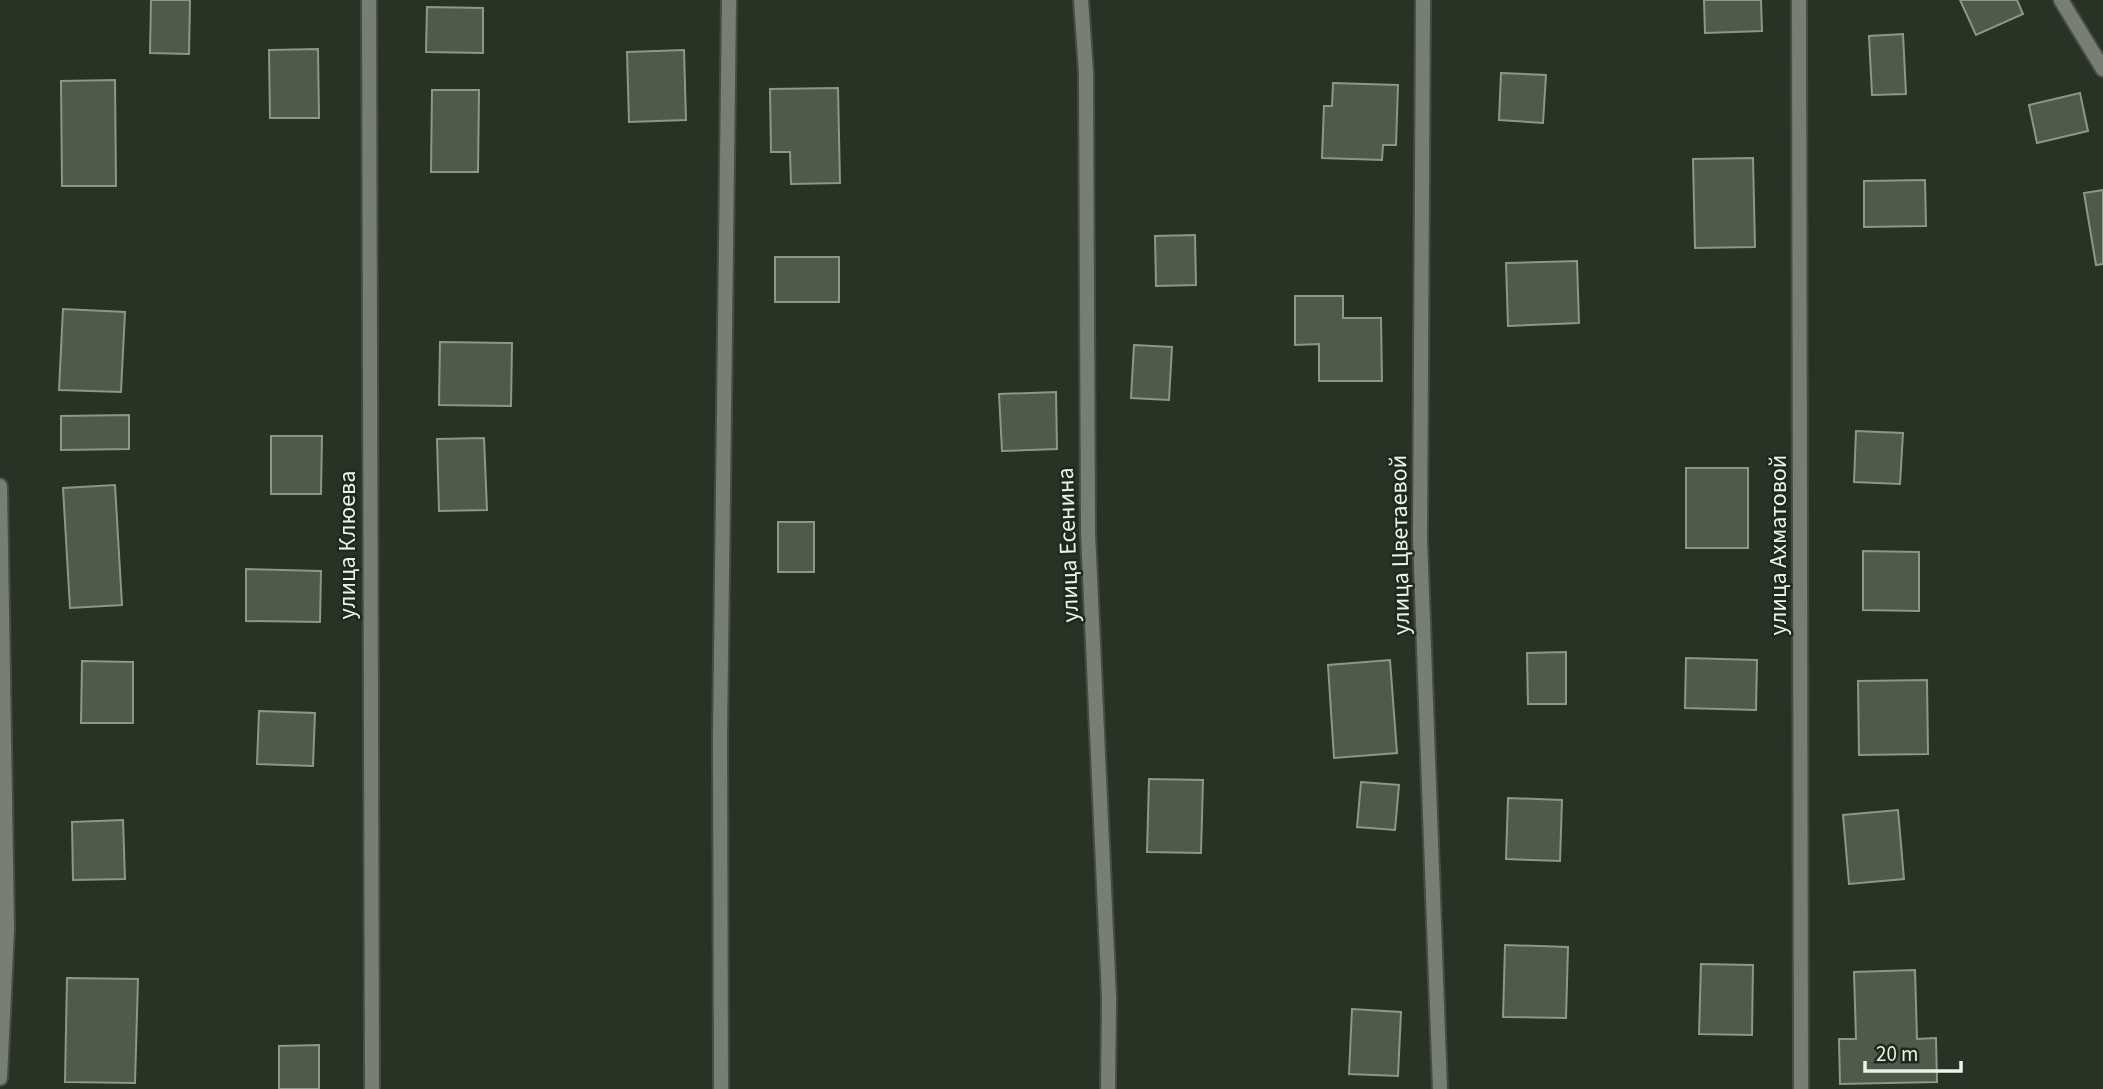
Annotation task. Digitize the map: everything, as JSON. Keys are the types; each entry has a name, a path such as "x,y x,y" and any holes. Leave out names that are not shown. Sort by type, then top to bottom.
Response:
{"street":[{"name":"улица Клюева","path":"369,0 372,1089"},
{"path":"721,1089 720,737 729,0"},
{"name":"улица Есенина","path":"1081,0 1086,72 1088,533 1109,998 1108,1089"},
{"name":"улица Цветаевой","path":"1423,0 1420,539 1440,1089"},
{"name":"улица Ахматовой","path":"1799,0 1801,1089"},
{"path":"2061,0 2103,69"},
{"path":"0,486 7,929 0,1078"}],"building":[{"path":"151,0 190,0 189,54 150,53"},
{"path":"1704,0 1761,0 1762,31 1705,33"},
{"path":"1960,0 2017,0 2023,14 1976,35"},
{"path":"427,7 483,8 483,53 426,52"},
{"path":"1903,34 1906,94 1872,95 1869,36"},
{"path":"318,49 319,118 270,118 269,50"},
{"path":"684,50 686,120 629,122 627,52"},
{"path":"1501,73 1546,75 1543,123 1499,120"},
{"path":"115,80 116,186 62,186 61,81"},
{"path":"1333,83 1398,85 1396,145 1383,145 1382,160 1322,158 1324,106 1332,106"},
{"path":"838,88 840,183 791,184 790,152 771,152 770,89"},
{"path":"432,90 479,90 478,172 431,172"},
{"path":"2080,93 2088,131 2037,143 2029,105"},
{"path":"1753,158 1755,247 1695,248 1693,159"},
{"path":"1925,180 1926,226 1864,227 1864,181"},
{"path":"2103,190 2103,264 2096,265 2084,193"},
{"path":"1195,235 1196,285 1156,286 1155,236"},
{"path":"775,257 839,257 839,302 775,302"},
{"path":"1577,261 1579,323 1508,326 1506,263"},
{"path":"1295,296 1343,296 1343,318 1381,318 1382,381 1319,381 1319,344 1295,345"},
{"path":"63,309 125,312 121,392 59,390"},
{"path":"440,342 512,343 511,406 439,405"},
{"path":"1134,345 1172,347 1169,400 1131,398"},
{"path":"1056,392 1057,449 1002,451 999,394"},
{"path":"129,415 129,449 61,450 61,416"},
{"path":"1856,431 1903,433 1900,484 1854,482"},
{"path":"271,436 322,436 321,494 271,494"},
{"path":"484,438 487,510 439,511 437,439"},
{"path":"1686,468 1748,468 1748,548 1686,548"},
{"path":"115,485 122,605 70,608 63,488"},
{"path":"778,522 814,522 814,572 778,572"},
{"path":"1863,551 1919,552 1919,611 1863,610"},
{"path":"246,569 321,571 320,622 246,621"},
{"path":"1566,652 1566,704 1528,704 1527,653"},
{"path":"1686,658 1757,660 1756,710 1685,708"},
{"path":"1390,660 1397,753 1334,758 1328,665"},
{"path":"82,661 133,662 133,723 81,723"},
{"path":"1927,680 1928,754 1859,755 1858,681"},
{"path":"259,711 315,713 313,766 257,764"},
{"path":"1149,779 1203,780 1201,853 1147,852"},
{"path":"1361,782 1399,785 1395,830 1357,827"},
{"path":"1508,798 1562,800 1560,861 1506,859"},
{"path":"1898,810 1904,879 1849,884 1843,815"},
{"path":"123,820 125,879 73,880 72,822"},
{"path":"1505,945 1568,947 1566,1018 1503,1017"},
{"path":"1701,964 1753,965 1752,1035 1699,1034"},
{"path":"1915,970 1917,1039 1936,1038 1937,1082 1840,1084 1839,1039 1856,1039 1854,972"},
{"path":"67,978 138,979 135,1083 65,1082"},
{"path":"1352,1009 1401,1012 1398,1076 1349,1074"},
{"path":"319,1045 319,1089 279,1089 279,1046"}]}
